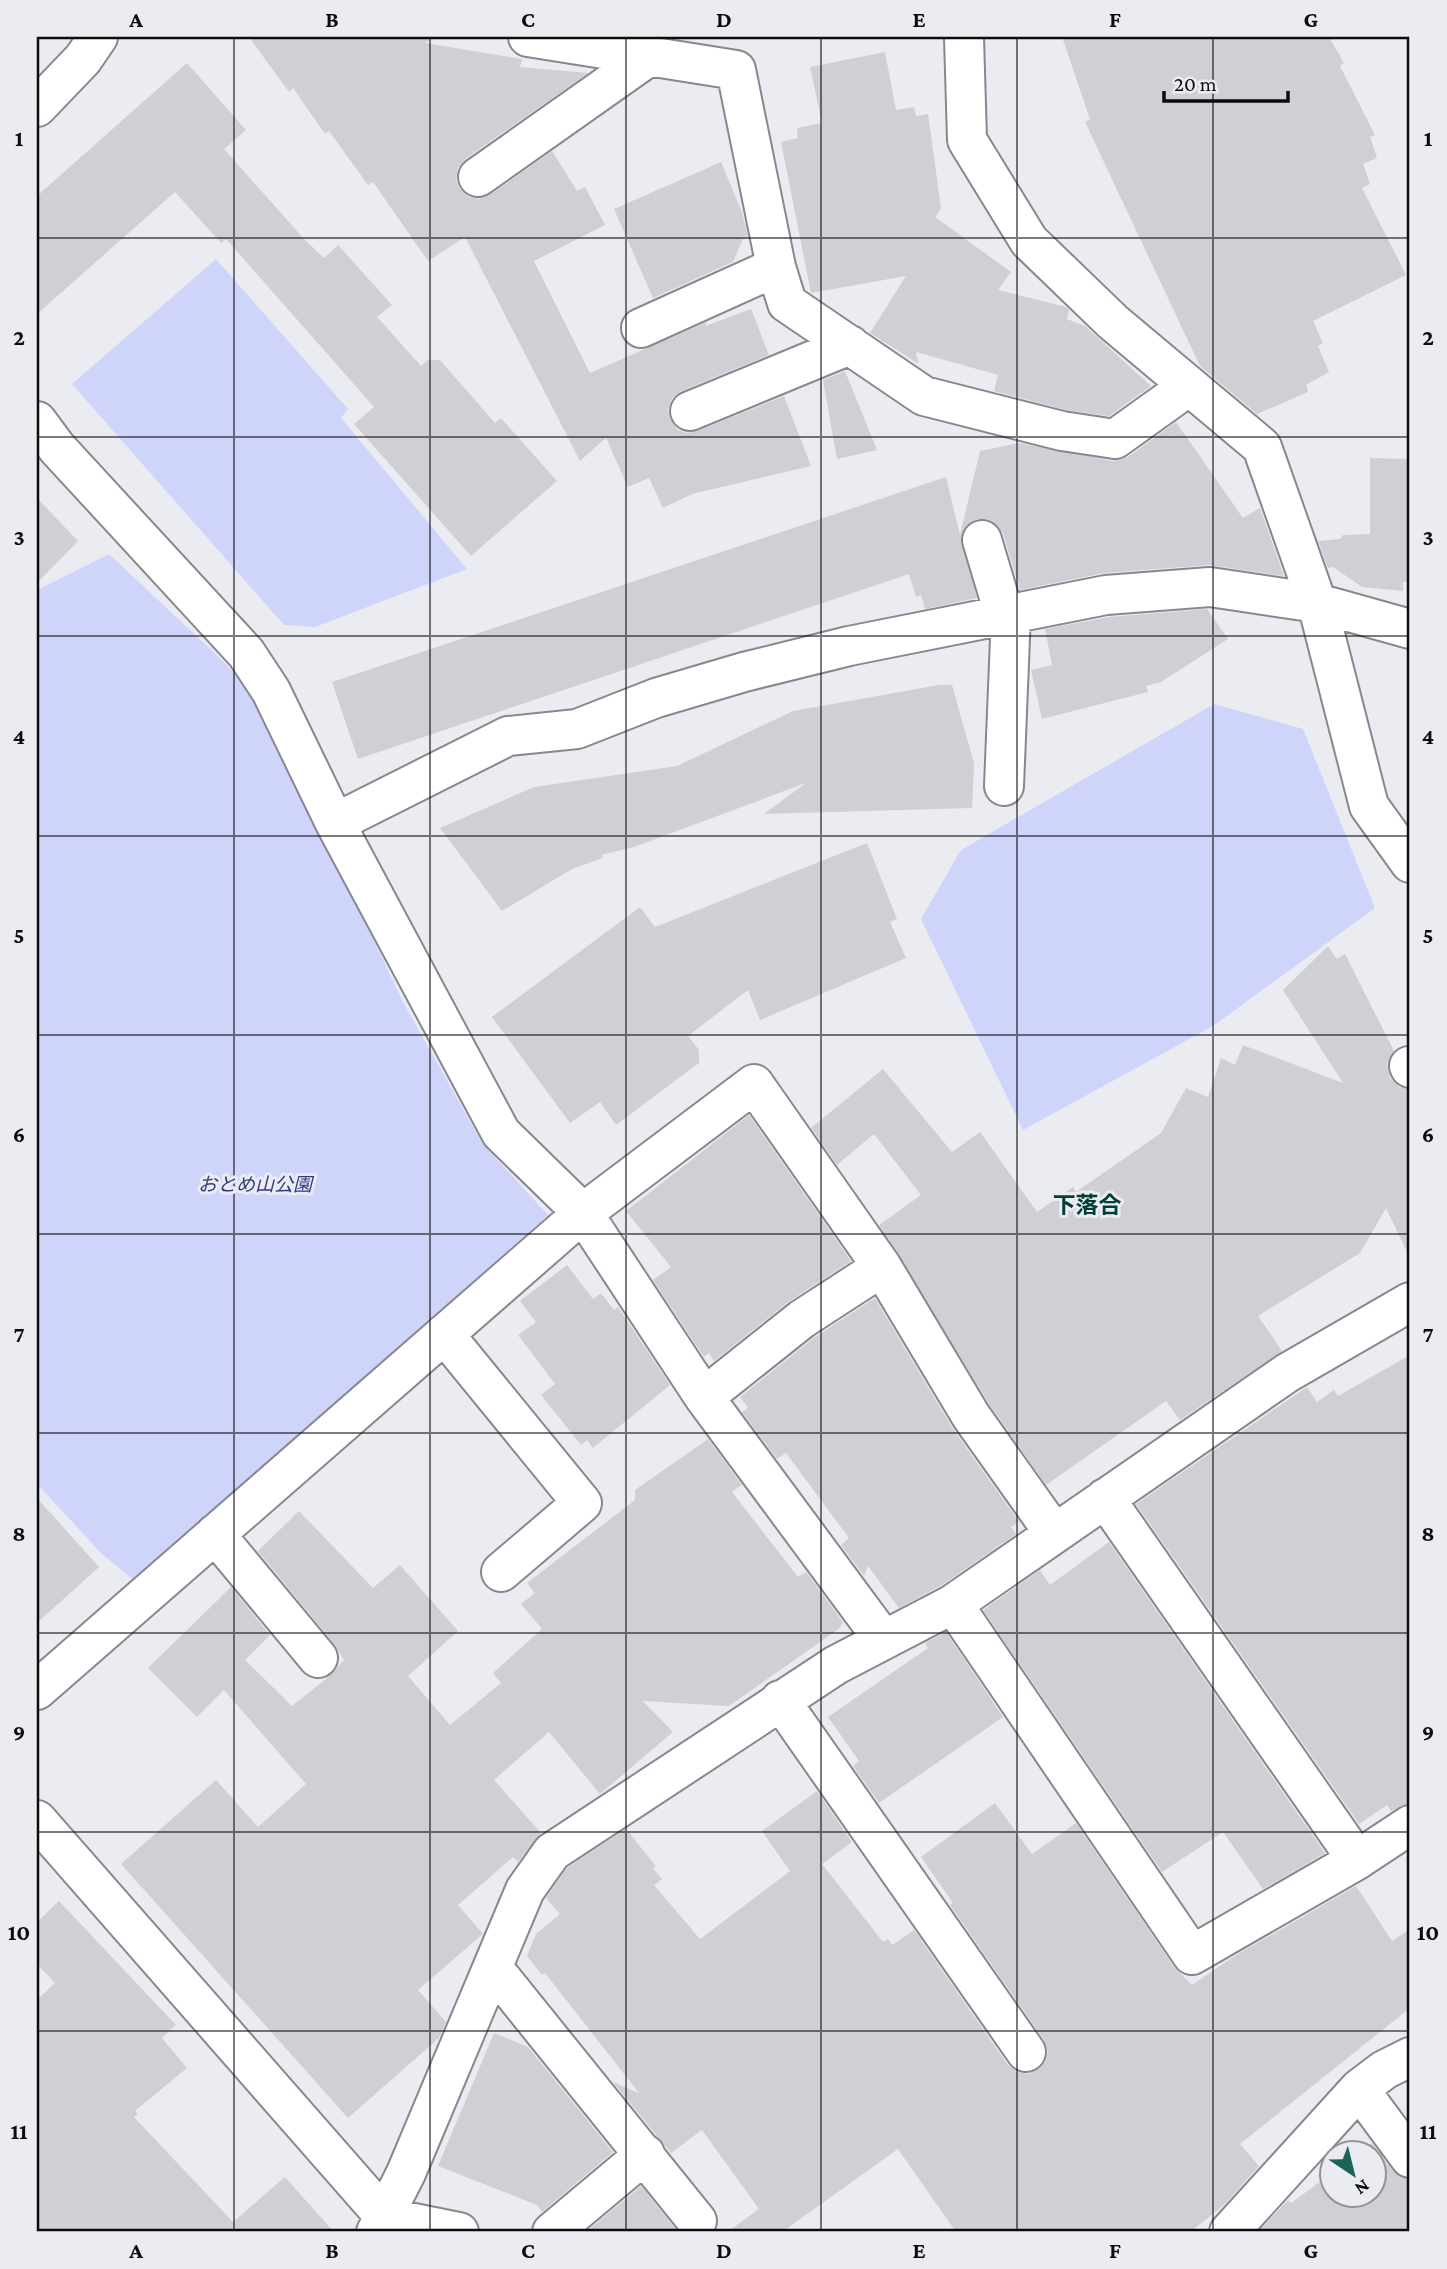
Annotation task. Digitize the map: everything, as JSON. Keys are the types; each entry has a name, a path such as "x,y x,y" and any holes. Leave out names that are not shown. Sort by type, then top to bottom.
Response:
{"street":[{"path":"37,107 83,59 98,37"},
{"path":"528,37 736,70 776,267 787,303 925,396 1062,431 1115,439 1189,386"},
{"path":"964,37 967,140 1029,241 1113,322 1262,447 1317,603 1369,806 1410,863"},
{"path":"478,177 648,57"},
{"path":"640,328 776,267"},
{"path":"690,411 850,345"},
{"path":"37,421 57,448 246,653 271,691 335,823 501,1133 583,1213 704,1397 883,1639"},
{"path":"982,540 1008,615 1004,786"},
{"path":"335,823 508,736 577,729 656,698 744,672 849,646 1105,595 1210,587 1317,603 1410,629"},
{"path":"37,1690 583,1213 754,1084 882,1267 971,1416 1054,1533"},
{"path":"704,1397 802,1319 882,1267"},
{"path":"381,2225 525,1890 552,1852 780,1700 883,1639 953,1604 1287,1373 1410,1302"},
{"path":"444,1334 582,1503 501,1572"},
{"path":"1105,1497 1357,1860"},
{"path":"215,1534 318,1658"},
{"path":"953,1604 1192,1955 1357,1860 1410,1825"},
{"path":"780,1700 1026,2052"},
{"path":"37,1820 381,2225 459,2232"},
{"path":"493,1968 697,2221"},
{"path":"1229,2232 1359,2090 1384,2070 1410,2057"},
{"path":"1359,2090 1410,2158"},
{"path":"552,2232 645,2154"}],"green space":[{"path":"216,259 348,409 341,418 467,569 315,627 284,625 72,384"},
{"name":"おとめ山公園","path":"109,554 223,661 264,708 402,1000 482,1143 548,1215 137,1583 102,1554 37,1484 37,590"},
{"path":"1214,704 1303,729 1375,908 1213,1026 1023,1130 921,919 961,850"}],"building":[{"path":"249,37 434,37 425,43 522,59 520,67 588,73 465,159 458,168 456,180 460,189 469,197 479,199 490,195 552,151 577,191 585,187 605,225 534,261 590,373 707,322 705,326 751,309 769,355 681,391 672,398 668,409 670,419 677,429 686,433 698,431 784,396 811,466 692,494 663,508 649,478 628,487 606,438 580,461 465,237 428,261 373,182 368,185 329,131 325,134 293,88 289,92"},
{"path":"1062,37 1329,37 1344,63 1340,66 1375,135 1370,137 1377,158 1363,164 1370,184 1362,188 1406,275 1313,321 1323,343 1318,346 1329,372 1306,385 1308,392 1257,414 1200,366 1085,122 1090,119"},
{"path":"885,52 896,110 914,107 916,116 928,114 941,208 935,217 1011,272 998,290 1066,307 1069,310 1067,319 1085,326 1151,386 1109,416 1066,410 994,391 998,375 916,352 919,364 870,333 906,276 811,293 781,142 798,138 797,128 822,123 810,67"},
{"path":"187,63 246,130 224,149 324,258 338,245 392,305 377,317 421,366 427,360 440,360 495,423 501,418 557,481 471,556 354,424 374,407 226,239 221,243 175,192 37,314 37,196"},
{"path":"721,162 742,212 748,237 743,239 733,262 653,298 614,209"},
{"path":"845,371 877,450 837,459 823,380"},
{"path":"1176,422 1243,518 1260,508 1284,576 1209,565 1104,573 1020,590 1003,533 988,519 976,519 967,525 961,536 977,598 925,609 921,595 916,597 909,574 358,759 332,682 946,477 960,535 980,451 1019,443 1113,461 1128,457"},
{"path":"1370,458 1410,459 1410,582 1403,582 1403,591 1362,587 1333,567 1328,568 1318,541 1340,539 1343,535 1370,534"},
{"path":"37,498 78,541 37,583"},
{"path":"1207,609 1228,639 1161,682 1146,686 1148,692 1042,719 1031,670 1052,665 1045,629 1109,617"},
{"path":"952,685 974,763 972,808 764,814 806,783 634,847 601,855 603,858 572,869 502,911 440,828 534,787 677,766 793,711"},
{"path":"867,843 897,919 890,922 906,958 760,1020 748,990 688,1036 699,1050 699,1063 616,1125 600,1102 570,1123 492,1017 640,907 655,927"},
{"path":"1328,946 1337,959 1345,954 1394,1051 1387,1064 1390,1078 1399,1087 1410,1090 1410,1258 1386,1208 1360,1253 1258,1316 1282,1351 1180,1420 1166,1401 1046,1485 989,1404 879,1225 921,1195 874,1134 837,1165 811,1128 883,1069 952,1152 980,1132 1037,1212 1073,1187 1076,1192 1161,1133 1186,1088 1208,1097 1221,1058 1235,1065 1243,1045 1343,1083 1283,990"},
{"path":"749,1115 851,1261 788,1302 714,1361 709,1353 704,1357 653,1280 671,1267 626,1211"},
{"path":"567,1265 593,1299 601,1293 614,1310 618,1307 670,1385 593,1448 587,1440 581,1445 541,1395 555,1384 518,1335 536,1322 520,1301"},
{"path":"875,1298 953,1429 1019,1522 1011,1527 1016,1534 942,1585 899,1608 868,1566 864,1576 841,1545 849,1538 786,1453 777,1459 742,1412 748,1408 740,1397 815,1337"},
{"path":"1410,1355 1410,1803 1391,1811 1387,1805 1359,1824 1136,1504 1307,1387 1317,1402 1334,1390 1338,1396"},
{"path":"708,1439 742,1485 732,1492 798,1577 806,1572 843,1622 840,1628 729,1706 643,1701 673,1732 600,1794 549,1732 494,1780 541,1833 518,1862 513,1857 458,1905 483,1934 418,1990 446,2022 439,2038 348,2118 121,1864 216,1780 258,1827 306,1784 224,1690 197,1717 148,1668 231,1587 270,1635 245,1660 292,1706 332,1674 344,1660 335,1645 258,1551 299,1511 373,1588 400,1565 458,1631 408,1676 450,1725 501,1683 493,1673 542,1629 521,1604 535,1593 527,1583 635,1500 635,1490"},
{"path":"37,1498 99,1567 37,1623"},
{"path":"1109,1542 1325,1853 1263,1889 1223,1832 1162,1872 983,1610 1040,1570 1050,1585"},
{"path":"946,1632 1003,1717 879,1803 853,1766 859,1761 828,1717 928,1648 925,1643"},
{"path":"817,1791 852,1842 822,1864 883,1942 888,1939 892,1945 914,1930 1008,2065 1017,2072 1029,2074 1039,2069 1046,2061 1048,2051 1044,2040 950,1905 953,1903 921,1857 995,1803 1032,1854 1076,1823 1174,1967 1192,1985 1233,1957 1356,1886 1392,1941 1410,1929 1410,2008 1240,2144 1259,2166 1224,2205 1190,2232 956,2232 898,2149 782,2232 727,2232 759,2209 702,2130 671,2153 613,2082 639,2093 545,1973 542,1975 527,1956 536,1934 560,1914 546,1898 567,1868 626,1829 656,1866 653,1868 662,1879 654,1885 700,1939 790,1871 762,1831"},
{"path":"59,1901 176,2025 162,2038 187,2068 135,2111 138,2114 134,2117 233,2222 285,2177 334,2232 37,2232 37,2000 55,1983 37,1964 37,1922"},
{"path":"494,2033 528,2047 613,2152 542,2212 537,2205 438,2166"},
{"path":"1388,2164 1393,2171 1410,2180 1410,2232 1258,2232 1288,2200 1291,2203 1318,2183 1318,2210 1388,2210"},
{"path":"641,2186 678,2232 586,2232"}],"district":[{"name":"下落合","path":"1087,1205"}]}
